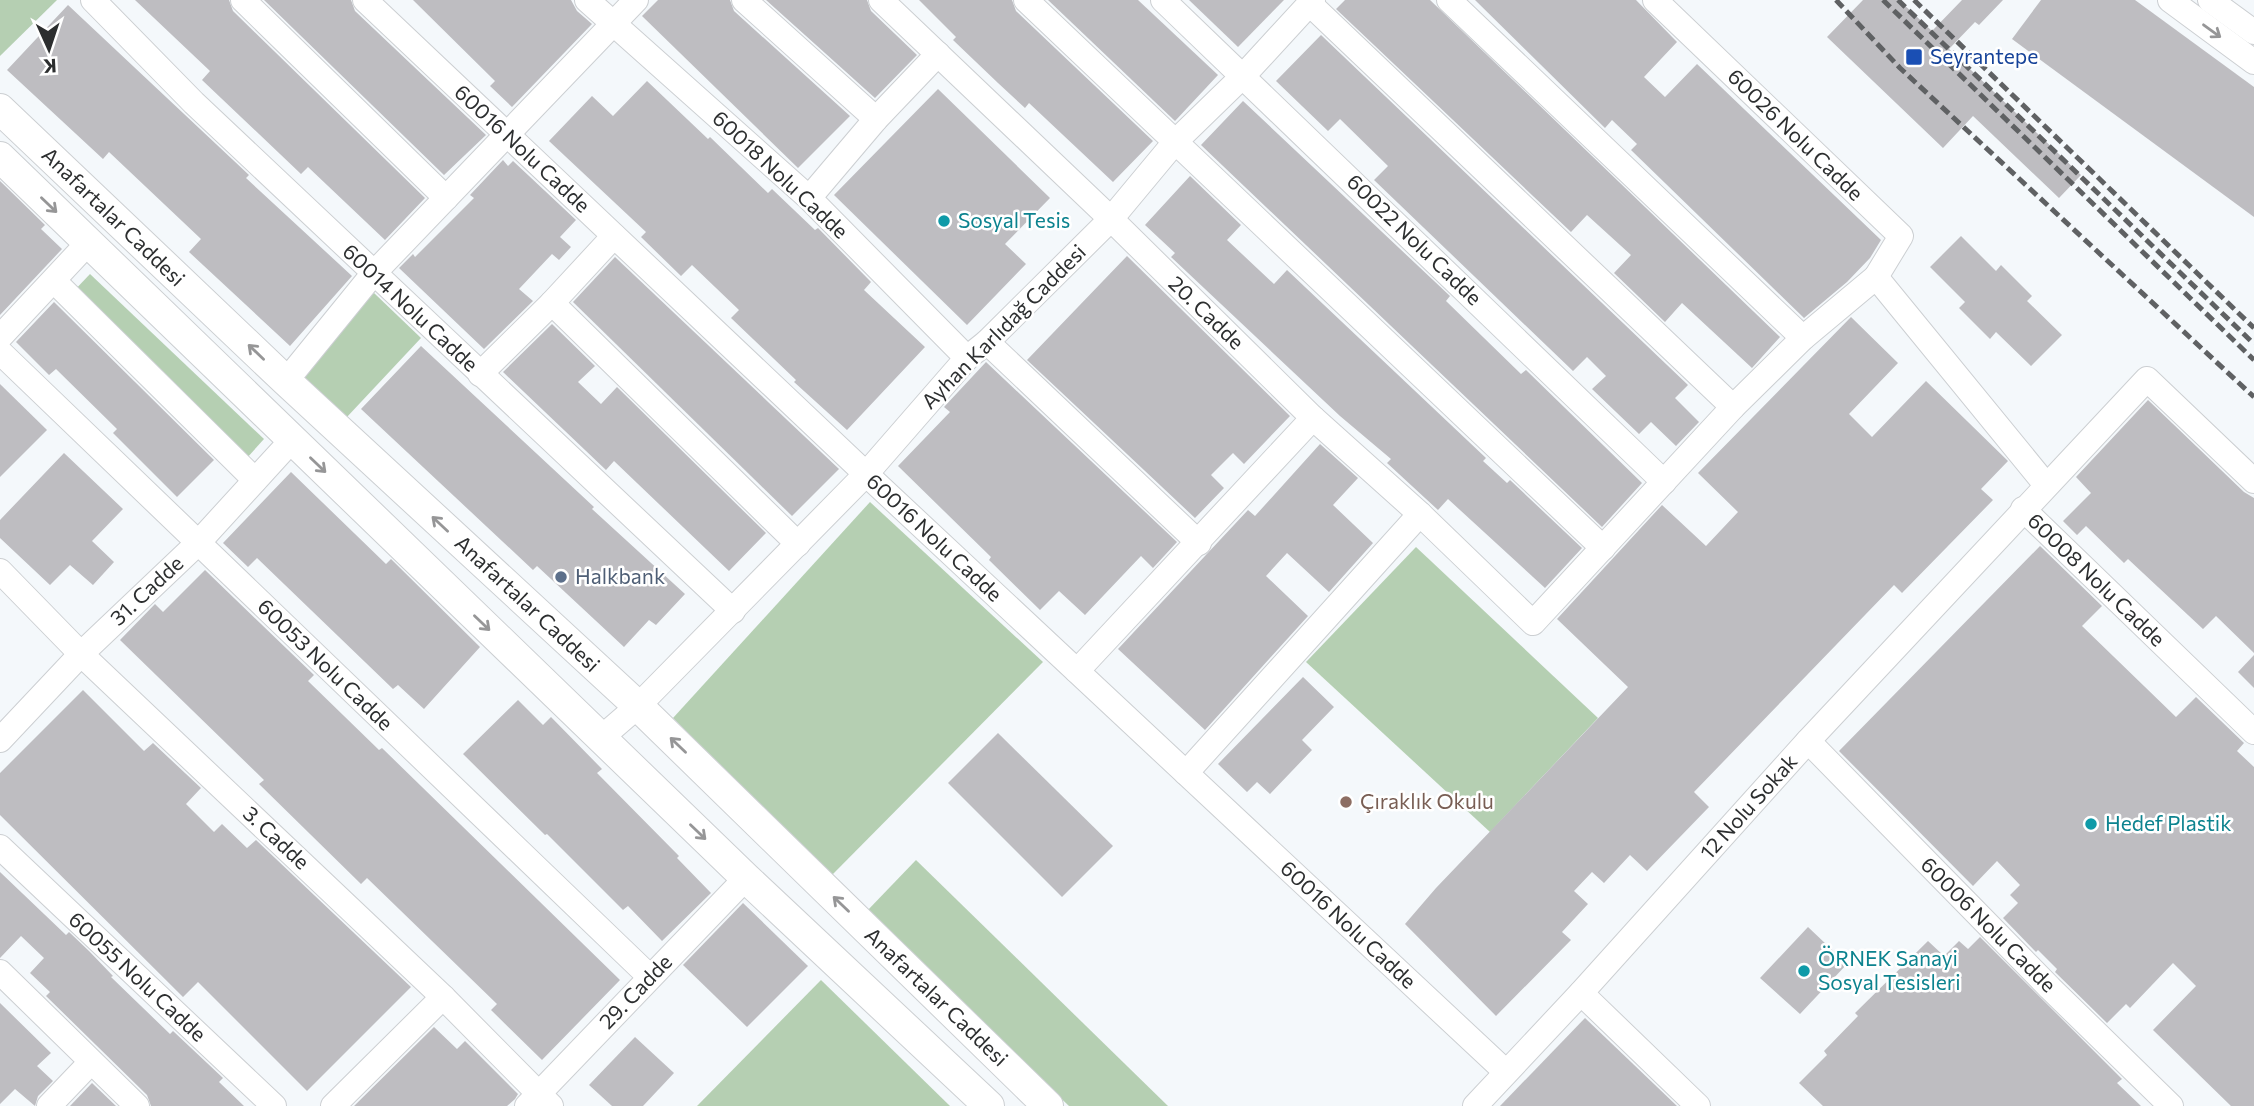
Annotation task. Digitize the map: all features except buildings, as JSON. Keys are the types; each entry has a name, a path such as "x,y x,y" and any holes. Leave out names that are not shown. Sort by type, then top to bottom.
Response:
{"main road":[{"name":"Anafartalar Caddesi","path":"0,109 286,382 638,706 1048,1106"},
{"name":"Anafartalar Caddesi","path":"0,157 746,878 989,1106"}],"street":[{"name":"60014 Nolu Cadde","path":"93,0 194,103 373,274 733,611"},
{"path":"243,0 446,198"},
{"name":"60016 Nolu Cadde","path":"365,0 866,474 1506,1072"},
{"name":"60018 Nolu Cadde","path":"587,0 809,198 967,358"},
{"path":"286,382 373,274 636,0"},
{"path":"744,0 876,119"},
{"name":"20. Cadde","path":"881,0 1111,219 1313,418 1420,514 1534,623 1603,548"},
{"path":"1026,0 1603,548 1733,407 1803,338 1876,277 2046,485"},
{"name":"60022 Nolu Cadde","path":"1163,0 1244,75 1664,482"},
{"path":"1449,0 1803,338"},
{"name":"60026 Nolu Cadde","path":"1655,0 1901,236 1876,277"},
{"path":"2170,0 2254,62"},
{"path":"2210,0 2254,32"},
{"path":"1312,2 1733,407"},
{"name":"Ayhan Karlıdağ Caddesi","path":"601,738 638,706 866,474 967,358 987,342 1111,219 1175,142 1244,75 1312,2"},
{"path":"809,198 876,119 939,54"},
{"path":"480,374 552,303 614,236"},
{"path":"0,337 88,243"},
{"path":"54,281 256,480"},
{"path":"552,303 798,544"},
{"path":"987,342 1199,543"},
{"name":"60053 Nolu Cadde","path":"0,352 650,977"},
{"name":"60008 Nolu Cadde","path":"2254,481 2147,379 2023,509 2254,732"},
{"path":"1077,671 1313,418"},
{"name":"31. Cadde","path":"0,740 81,654 198,543 292,440"},
{"name":"12 Nolu Sokak","path":"1475,1106 2023,509"},
{"path":"1186,773 1420,514"},
{"name":"3. Cadde","path":"0,571 81,654 443,997 539,1102"},
{"name":"60006 Nolu Cadde","path":"1808,741 2050,988 2171,1106"},
{"name":"60055 Nolu Cadde","path":"0,847 274,1106"},
{"name":"29. Cadde","path":"539,1102 650,977 746,878"},
{"path":"0,972 137,1106"},
{"path":"1581,993 1698,1106"},
{"path":"332,1106 443,997"},
{"path":"49,1106 91,1062"}],"green space":[{"path":"0,0 57,0 0,56"},
{"path":"90,274 264,439 246,459 71,294"},
{"path":"374,293 421,338 346,418 299,374"},
{"path":"870,502 1043,662 832,875 673,718"},
{"path":"1416,547 1598,718 1490,832 1306,662"},
{"path":"916,860 1168,1106 1069,1106 866,912"},
{"path":"821,980 950,1106 697,1106"}],"railway":[{"path":"1836,0 1900,68 2254,397"},
{"path":"1883,0 2254,360"},
{"path":"1898,0 2254,344"},
{"path":"1914,0 2254,328"}],"place":[{"name":"Seyrantepe","path":"1914,57"},
{"name":"Sosyal Tesis","path":"944,221"},
{"name":"Halkbank","path":"561,577"},
{"name":"Çıraklık Okulu","path":"1346,802"},
{"name":"Hedef Plastik","path":"2091,824"},
{"name":"ÖRNEK Sanayi Sosyal Tesisleri","path":"1804,971"}]}
